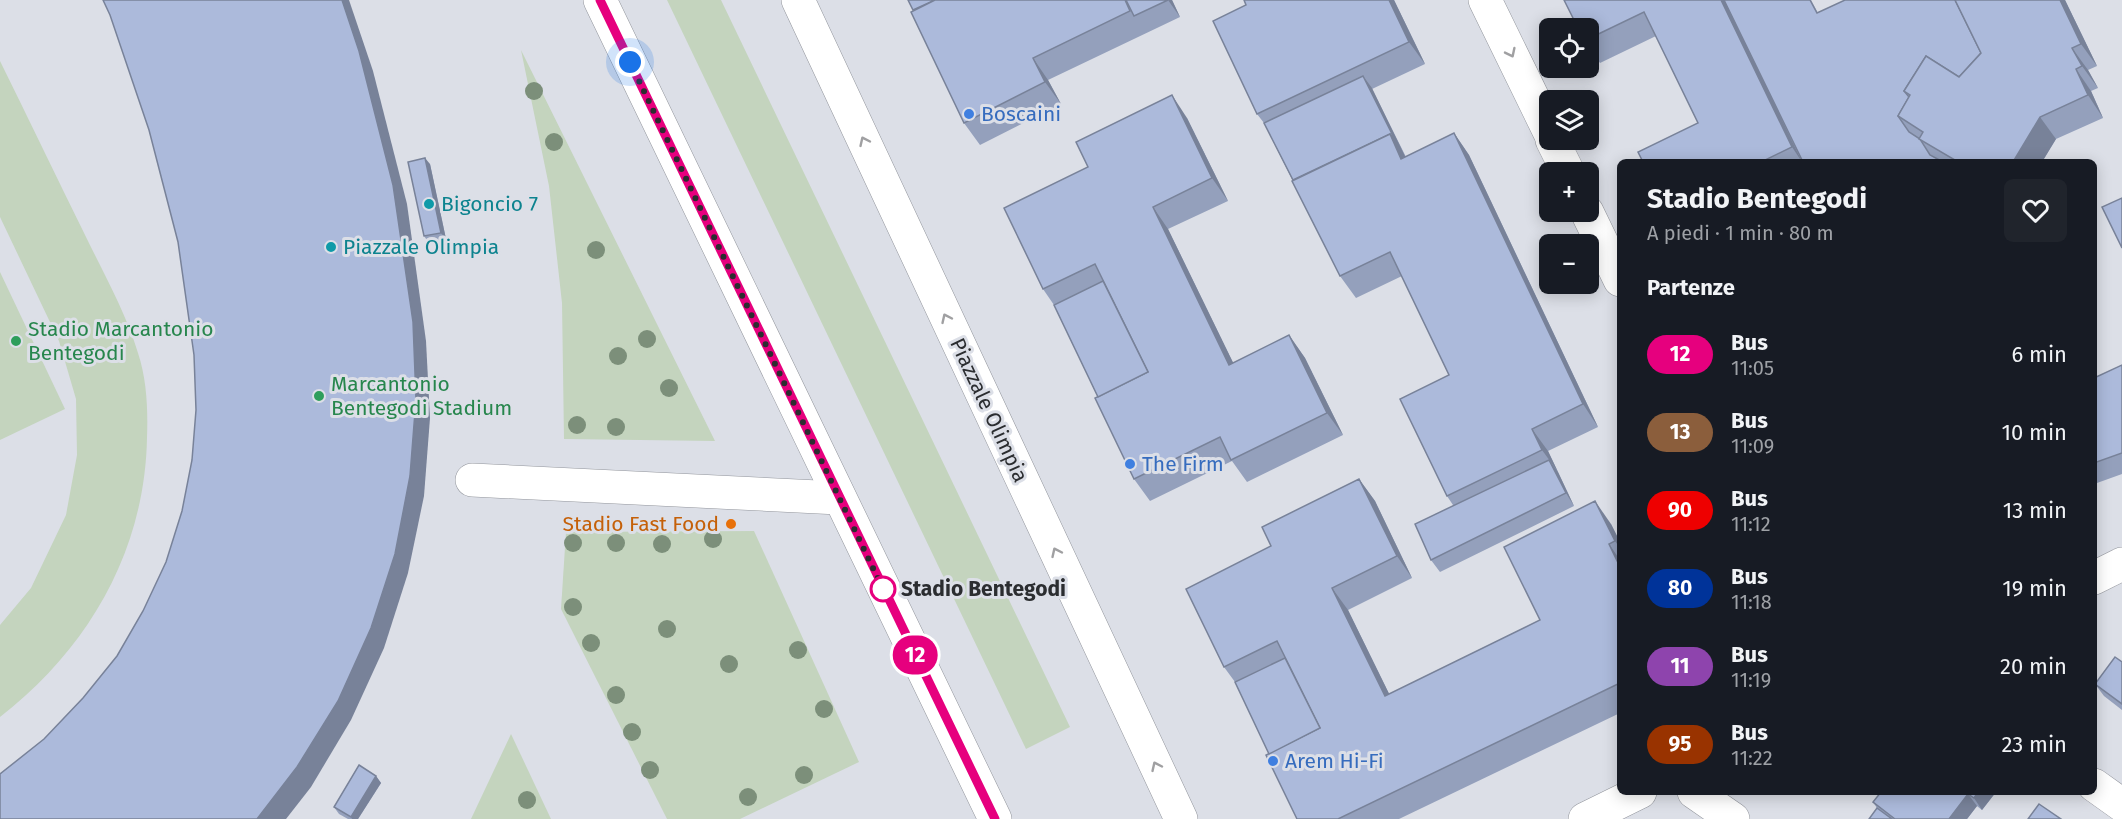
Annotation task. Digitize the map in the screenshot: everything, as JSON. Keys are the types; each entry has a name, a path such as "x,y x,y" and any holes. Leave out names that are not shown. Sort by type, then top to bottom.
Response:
{"street":[{"path":"600,0 995,819"},
{"name":"Piazzale Olimpia","path":"798,0 1181,819"},
{"path":"1485,0 1539,111"},
{"path":"1592,222 1617,273"},
{"path":"472,480 839,498"},
{"path":"2097,576 2122,564"},
{"path":"2097,787 2122,805"},
{"path":"1585,819 1634,795"},
{"path":"1698,795 1733,819"}],"green space":[{"path":"667,0 721,0 1070,727 1026,749"},
{"path":"521,50 715,441 564,439 562,303 549,186"},
{"path":"0,61 127,323 143,374 147,438 144,480 136,520 123,558 106,594 85,629 60,661 32,690 0,717 0,625 31,588 66,515 77,455 76,399 59,341 0,217"},
{"name":"Stadio Marcantonio Bentegodi","path":"0,272 65,409 0,440"},
{"path":"754,531 859,762 740,819 667,819 561,609 566,532"},
{"path":"511,734 551,819 471,819"}],"building":[{"name":"Marcantonio Bentegodi Stadium","path":"103,0 342,0 359,51 393,185 413,322 416,399 410,476 395,554 371,628 338,701 297,767 257,819 0,819 0,774 44,739 83,698 117,656 143,611 166,562 182,511 192,460 196,410 194,355 178,242 149,130"},
{"path":"908,0 935,0 913,10"},
{"path":"935,0 1125,0 1130,11 1033,58 1045,82 964,123 911,12"},
{"path":"1126,0 1168,0 1134,16"},
{"path":"1244,0 1389,0 1409,42 1257,114 1213,21 1246,5"},
{"path":"1564,0 1721,0 1792,147 1767,159 1642,159 1638,152 1698,123 1644,12 1599,34 1599,18 1573,18"},
{"path":"1724,0 1810,0 1817,13 1845,0 1955,0 1981,53 1959,77 1926,56 1904,91 1909,97 1898,116 1909,132 1920,139 1930,155 1937,159 1802,159"},
{"path":"1955,0 2060,0 2081,44 2072,48 2082,66 2076,69 2088,95 2040,117 2015,159 1953,159 1919,139 1923,132 1898,116 1910,95 1904,91 1926,56 1959,77 1981,53"},
{"path":"1363,76 1397,144 1390,134 1293,180 1264,123"},
{"path":"1172,95 1212,178 1153,207 1229,365 1289,335 1327,413 1231,460 1220,437 1134,479 1095,398 1148,372 1095,264 1043,289 1004,208 1088,167 1076,142"},
{"path":"1454,133 1583,404 1532,429 1542,450 1447,496 1400,399 1449,375 1390,252 1340,276 1292,181 1390,134 1401,159"},
{"name":"Bigoncio 7","path":"425,158 441,233 424,236 408,162"},
{"path":"2122,198 2122,248 2102,207"},
{"path":"1103,281 1148,372 1098,397 1054,305"},
{"path":"2122,365 2122,453 2097,462 2097,377"},
{"path":"1549,460 1566,493 1431,560 1415,524"},
{"path":"1359,479 1397,556 1332,588 1385,696 1540,620 1504,547 1595,501 1615,541 1609,544 1617,561 1617,684 1338,819 1297,819 1266,755 1320,728 1277,641 1224,667 1186,589 1271,546 1262,527"},
{"path":"2115,657 2122,662 2122,704 2097,685 2097,681"},
{"path":"1285,658 1320,728 1269,754 1235,682"},
{"path":"359,765 376,776 351,817 334,807"},
{"path":"1879,795 1967,795 1949,819 1895,819 1873,802"},
{"path":"2039,804 2061,819 2028,819"},
{"path":"1877,808 1892,819 1869,819"}],"bus line":[{"name":"12","path":"600,0 995,819"}],"place":[{"name":"Boscaini","path":"969,114"},
{"name":"Bigoncio 7","path":"429,204"},
{"name":"Piazzale Olimpia","path":"331,247"},
{"name":"Stadio Marcantonio Bentegodi","path":"16,341"},
{"name":"Marcantonio Bentegodi Stadium","path":"319,396"},
{"name":"The Firm","path":"1130,464"},
{"name":"Stadio Fast Food","path":"731,524"},
{"name":"Stadio Bentegodi","path":"883,589"},
{"name":"Arem Hi-Fi","path":"1273,761"}],"route":[{"path":"630,62 883,589"}]}
